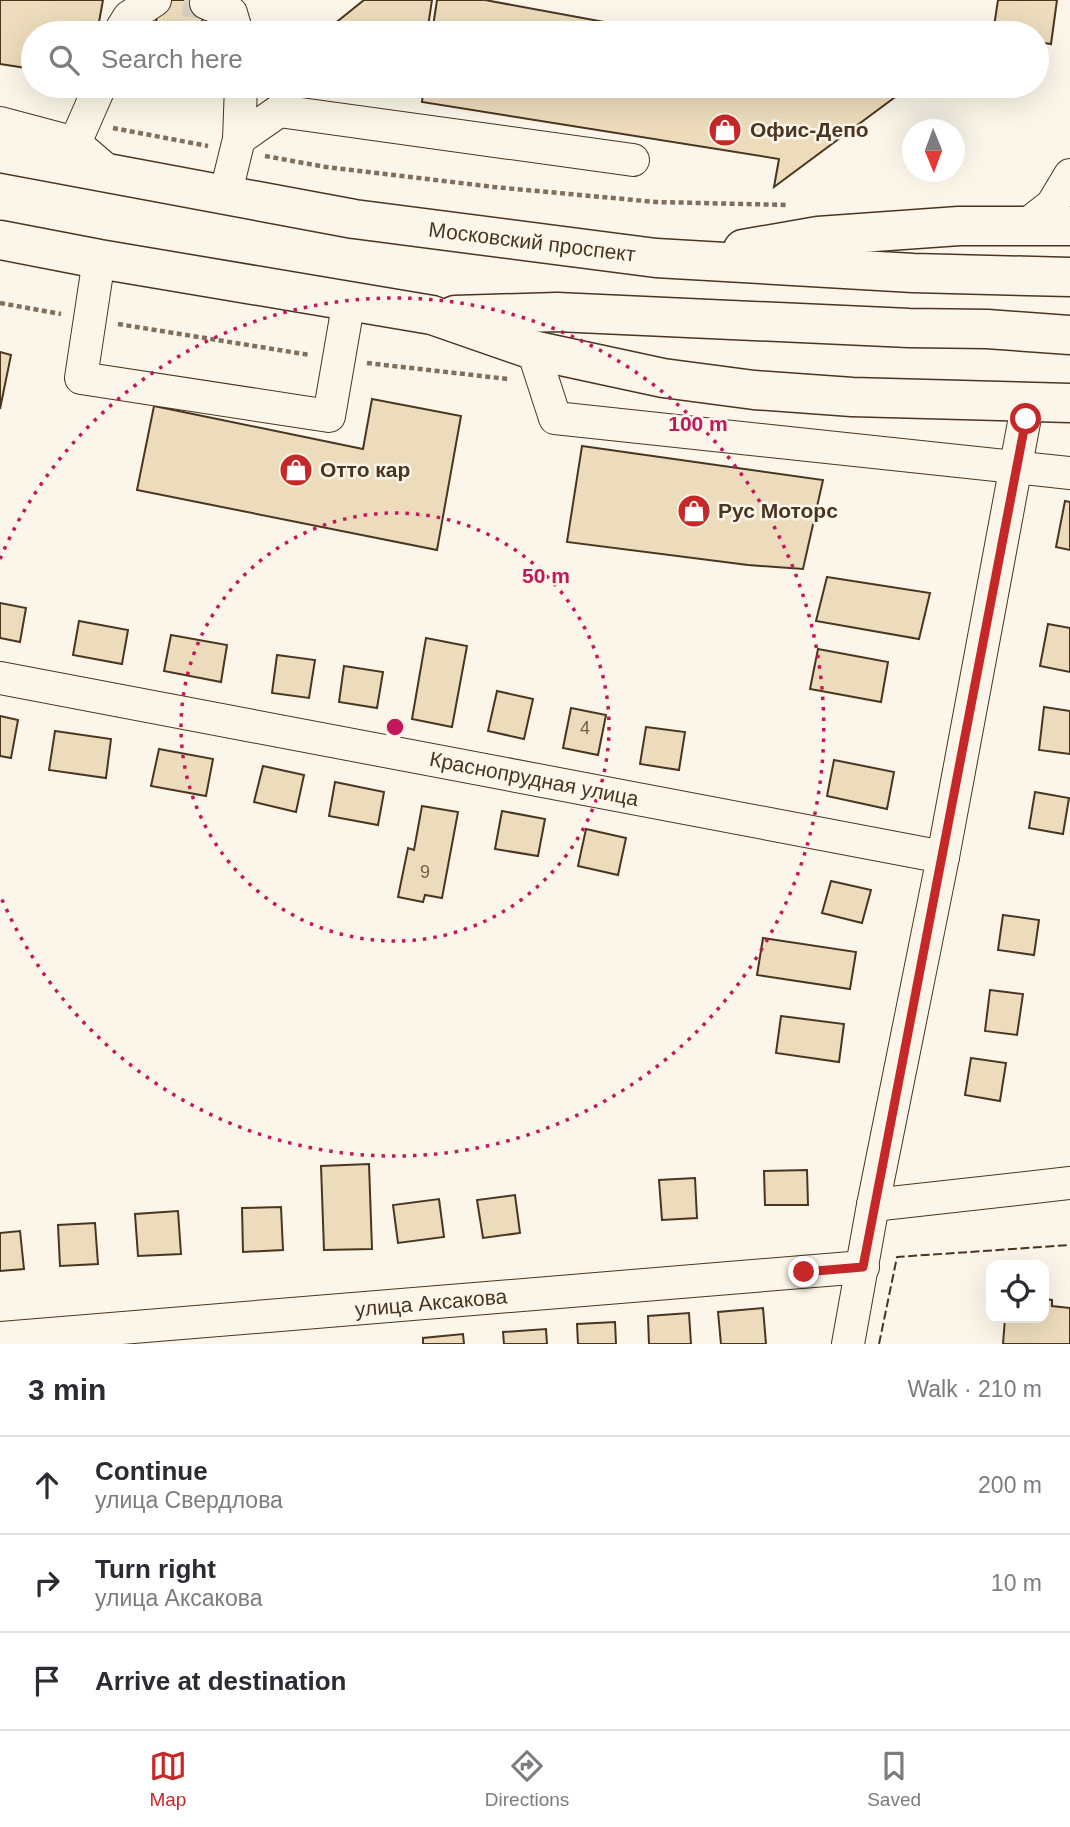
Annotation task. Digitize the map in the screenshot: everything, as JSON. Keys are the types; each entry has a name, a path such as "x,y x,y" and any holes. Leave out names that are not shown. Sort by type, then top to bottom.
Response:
{"main road":[{"name":"Московский проспект","path":"0,153 354,219 682,259 901,273 1070,277"},
{"path":"682,259 818,236 959,226 1070,226"},
{"path":"0,240 432,315 533,350 663,378 754,390 852,397 1070,403"},
{"path":"432,315 557,312 987,329 1070,335"}],"street":[{"path":"126,21 155,0"},
{"path":"206,3 232,13 234,21"},
{"path":"75,143 95,98"},
{"path":"226,196 239,139 241,98"},
{"path":"239,139 279,111 633,160"},
{"path":"0,123 75,143 111,174"},
{"path":"1025,226 1052,205 1070,175"},
{"path":"99,259 81,378 329,416 349,300"},
{"path":"533,350 555,418 1070,473"},
{"path":"848,1344 1018,466 1028,401"},
{"name":"Краснопрудная улица","path":"0,678 943,856"},
{"path":"873,1205 1070,1183"},
{"name":"улица Аксакова","path":"0,1338 215,1332 863,1267"}],"building":[{"path":"0,0 103,0 99,21 21,21 21,67 0,64"},
{"path":"160,0 206,0 202,21 156,21"},
{"path":"364,0 432,0 429,21 338,21"},
{"path":"437,0 485,0 599,21 434,21"},
{"path":"998,0 1057,0 1051,44 1049,21 995,21"},
{"name":"Офис-Депо","path":"422,98 894,98 774,187 779,159 422,102"},
{"path":"0,352 11,355 0,409"},
{"name":"Отто кар","path":"372,399 461,416 437,550 137,490 154,406 363,449"},
{"name":"Рус Моторс","path":"582,446 823,480 803,569 748,565 567,542"},
{"path":"1065,501 1070,502 1070,550 1056,547"},
{"path":"827,577 930,593 919,639 816,621"},
{"path":"0,603 26,608 20,642 0,638"},
{"path":"79,621 128,630 122,664 73,655"},
{"path":"1048,624 1070,628 1070,672 1040,666"},
{"path":"171,635 227,645 221,682 164,671"},
{"path":"426,638 467,646 452,727 412,719"},
{"path":"818,649 888,662 881,702 810,689"},
{"path":"277,655 315,660 309,698 272,693"},
{"path":"344,666 383,672 377,708 339,702"},
{"path":"497,691 533,699 524,739 488,731"},
{"path":"1044,707 1070,711 1070,754 1039,750"},
{"path":"571,708 606,715 598,755 563,748"},
{"path":"0,716 18,720 11,758 0,756"},
{"path":"646,727 685,732 679,770 640,764"},
{"path":"55,731 111,739 106,778 49,770"},
{"path":"159,749 213,759 206,796 151,786"},
{"path":"834,760 894,772 887,809 827,796"},
{"path":"263,766 304,775 296,812 254,802"},
{"path":"335,782 384,792 378,825 329,816"},
{"path":"1035,792 1069,798 1063,834 1029,828"},
{"path":"422,806 458,812 442,898 425,895 423,902 398,897 408,848 414,850"},
{"path":"502,811 545,819 538,856 495,849"},
{"path":"586,829 626,838 618,875 578,866"},
{"path":"831,881 871,890 862,923 822,913"},
{"path":"1003,915 1039,920 1034,955 998,950"},
{"path":"763,938 856,952 850,989 757,975"},
{"path":"990,990 1023,994 1017,1035 985,1031"},
{"path":"781,1016 844,1024 839,1062 776,1053"},
{"path":"971,1058 1006,1063 1000,1101 965,1095"},
{"path":"369,1164 372,1249 324,1250 321,1166"},
{"path":"807,1170 808,1205 765,1205 764,1171"},
{"path":"695,1178 697,1218 662,1220 659,1180"},
{"path":"515,1195 520,1233 483,1238 477,1200"},
{"path":"439,1199 444,1237 398,1243 393,1205"},
{"path":"281,1207 283,1250 243,1252 242,1208"},
{"path":"178,1211 181,1254 138,1256 135,1214"},
{"path":"95,1223 98,1264 60,1266 58,1225"},
{"path":"20,1231 24,1269 0,1271 0,1233"},
{"path":"1049,1300 1052,1300 1052,1306 1070,1308 1070,1344 1003,1344 1005,1323 1049,1323"},
{"path":"763,1308 766,1344 721,1344 718,1312"},
{"path":"689,1313 691,1344 649,1344 648,1316"},
{"path":"615,1322 616,1344 578,1344 577,1324"},
{"path":"546,1329 547,1344 504,1344 503,1332"},
{"path":"463,1334 464,1344 423,1344 423,1338"}],"tunnel":[{"path":"184,0 206,3"}],"fence":[{"path":"879,1344 897,1257 1070,1245"}],"place":[{"name":"Офис-Депо","path":"725,130"},
{"name":"Отто кар","path":"296,470"},
{"name":"Рус Моторс","path":"694,511"}],"route":[{"path":"804,1272 863,1267 1026,419"}]}
